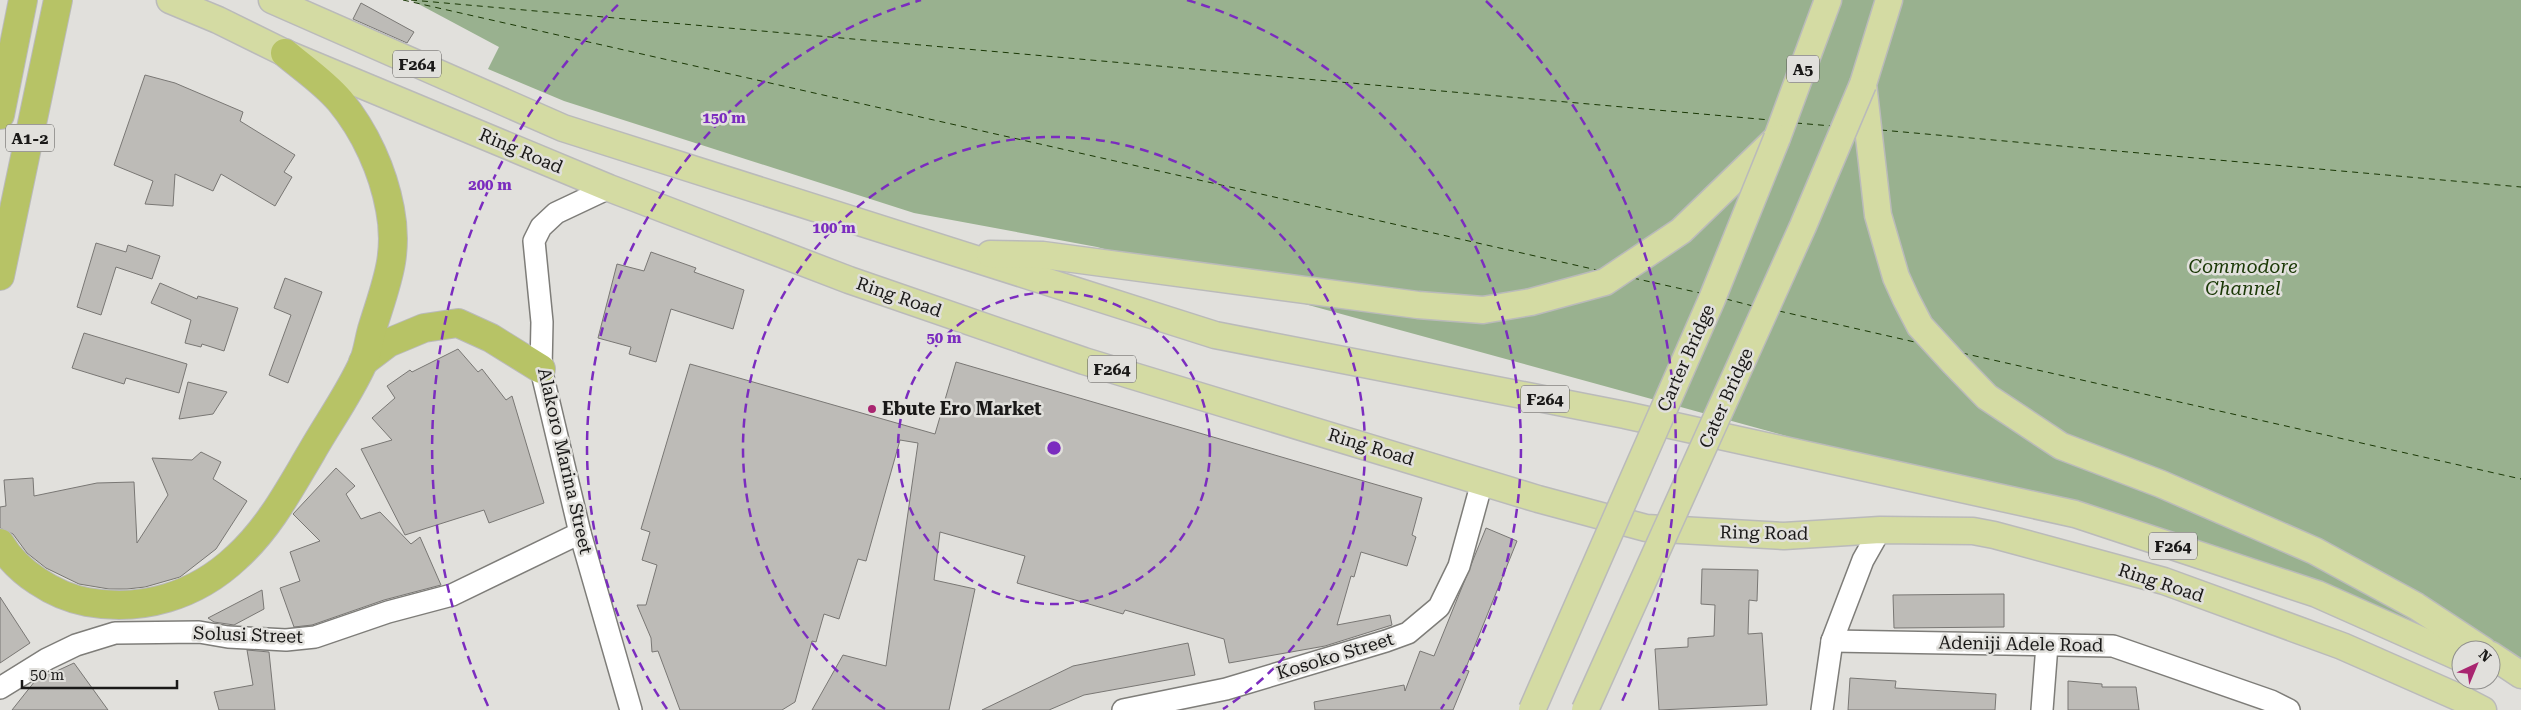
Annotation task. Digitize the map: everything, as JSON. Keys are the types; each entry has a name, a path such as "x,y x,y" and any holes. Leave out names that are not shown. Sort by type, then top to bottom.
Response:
{"highway":[{"name":"A1-2","path":"0,115 23,0"},
{"name":"A1-2","path":"0,276 58,0"},
{"path":"0,544 27,574 53,590 78,600 112,606 142,605 172,598 203,582 237,558 273,518 363,362 393,260 391,210 380,168 340,100 285,53"},
{"path":"363,362 388,343 424,328 458,322 491,338 541,368"}],"main road":[{"name":"F264","path":"170,0 218,20 285,53"},
{"name":"F264","path":"272,0 563,128 1215,335 1615,413 2075,514 2317,594 2451,654"},
{"name":"Carter Bridge","path":"1532,710 1712,299 1777,138 1828,0"},
{"path":"1890,0 1863,84 1878,215 1896,277 1920,326 1987,397 2061,446 2162,484 2315,551 2416,606 2468,640"},
{"name":"Ring Road","path":"285,53 609,188 849,280 1075,358 1482,482 1646,528 1784,536 1880,530 1973,531 2173,584 2342,646 2483,710"},
{"name":"Cater Bridge","path":"1585,710 1803,226 1863,84"},
{"path":"963,254 1043,255 1418,305 1483,310 1531,302 1604,282 1681,231 1777,138"},
{"path":"2501,662 2521,675"},
{"path":"2501,676 2521,685"}],"street":[{"name":"Alakoro Marina Street","path":"609,188 556,214 541,227 534,241 542,322 541,368 580,533 630,710"},
{"name":"Kosoko Street","path":"1123,710 1226,689 1408,633 1439,607 1459,566 1482,482"},
{"path":"1822,710 1832,641 1863,560 1880,530"},
{"name":"Solusi Street","path":"0,688 54,656 76,646 115,633 200,632 228,637 286,640 315,638 388,612 452,595 580,533"},
{"name":"Adeniji Adele Road","path":"1832,641 2114,646 2271,701 2289,710"},
{"path":"2042,710 2047,645"}],"water":[{"name":"Commodore Channel","path":"411,0 2521,0 2521,673 2501,666 2501,640 2451,640 2451,649 2009,497 1097,247 914,213 564,101 488,69 499,47"}],"building":[{"path":"361,3 414,32 407,43 353,19"},
{"path":"145,75 175,83 243,112 240,121 295,155 284,172 292,177 275,206 221,174 213,191 175,174 173,206 145,204 153,181 114,165"},
{"path":"96,243 126,252 128,245 160,256 152,279 116,267 101,315 77,307"},
{"path":"651,252 696,268 694,272 744,290 733,329 671,309 656,362 629,354 631,347 598,338 617,264 644,271"},
{"path":"285,278 322,292 288,383 269,375 291,315 274,308"},
{"path":"160,283 197,299 198,296 238,308 224,351 202,344 201,347 185,343 191,320 151,303"},
{"path":"84,333 187,364 179,393 126,378 124,384 72,368"},
{"path":"458,349 478,372 482,369 506,400 512,396 544,503 489,523 484,510 405,535 361,449 392,440 372,418 395,398 387,386 410,370 412,372"},
{"path":"956,362 1422,498 1412,535 1416,537 1407,566 1361,552 1354,577 1351,576 1337,625 1390,615 1392,625 1325,646 1229,663 1224,639 1125,610 1123,614 1017,583 1025,556 940,532 934,580 975,589 949,710 812,710 843,655 886,666 918,443 900,440 866,561 858,559 839,619 824,614 816,642 812,641 795,702 782,710 680,710 658,651 652,652 651,638 637,605 646,605 657,565 642,560 650,532 641,529 690,364 935,434"},
{"path":"188,382 227,392 213,414 179,419"},
{"path":"201,452 221,462 213,479 247,501 216,549 180,577 145,587 127,589 109,589 79,584 46,568 27,553 13,534 0,528 0,507 6,506 4,480 33,478 34,496 97,483 134,482 137,543 168,495 152,458 192,460"},
{"path":"336,468 355,486 346,494 361,519 380,512 411,544 420,537 441,585 384,600 312,625 294,627 280,588 300,581 290,552 320,541 293,514"},
{"path":"1486,528 1517,541 1465,670 1469,671 1453,710 1315,710 1314,702 1404,685 1405,691 1420,651 1434,656"},
{"path":"1702,569 1758,570 1757,601 1749,600 1748,634 1762,633 1767,705 1659,710 1655,649 1688,647 1688,638 1714,636 1715,605 1701,604"},
{"path":"262,590 264,609 234,625 214,622 208,618"},
{"path":"2004,594 2004,627 1894,628 1893,595"},
{"path":"0,597 30,643 0,663"},
{"path":"1188,643 1195,675 1084,695 1049,710 982,710 1073,666"},
{"path":"247,650 269,652 275,710 219,710 214,692 253,685"},
{"path":"74,663 108,710 12,710 35,681"},
{"path":"1850,678 1896,681 1895,688 1996,694 1995,710 1848,710"},
{"path":"2068,681 2102,684 2102,687 2136,687 2139,710 2068,710"}],"ferry route":[{"path":"403,0 1597,270"},
{"path":"411,0 1770,120"},
{"path":"1796,123 1832,126"},
{"path":"1881,130 2521,187"},
{"path":"1633,278 1700,293"},
{"path":"1726,299 1753,306"},
{"path":"1779,311 1919,343"},
{"path":"1962,353 2521,479"}],"place":[{"name":"Ebute Ero Market","path":"872,409"}]}
